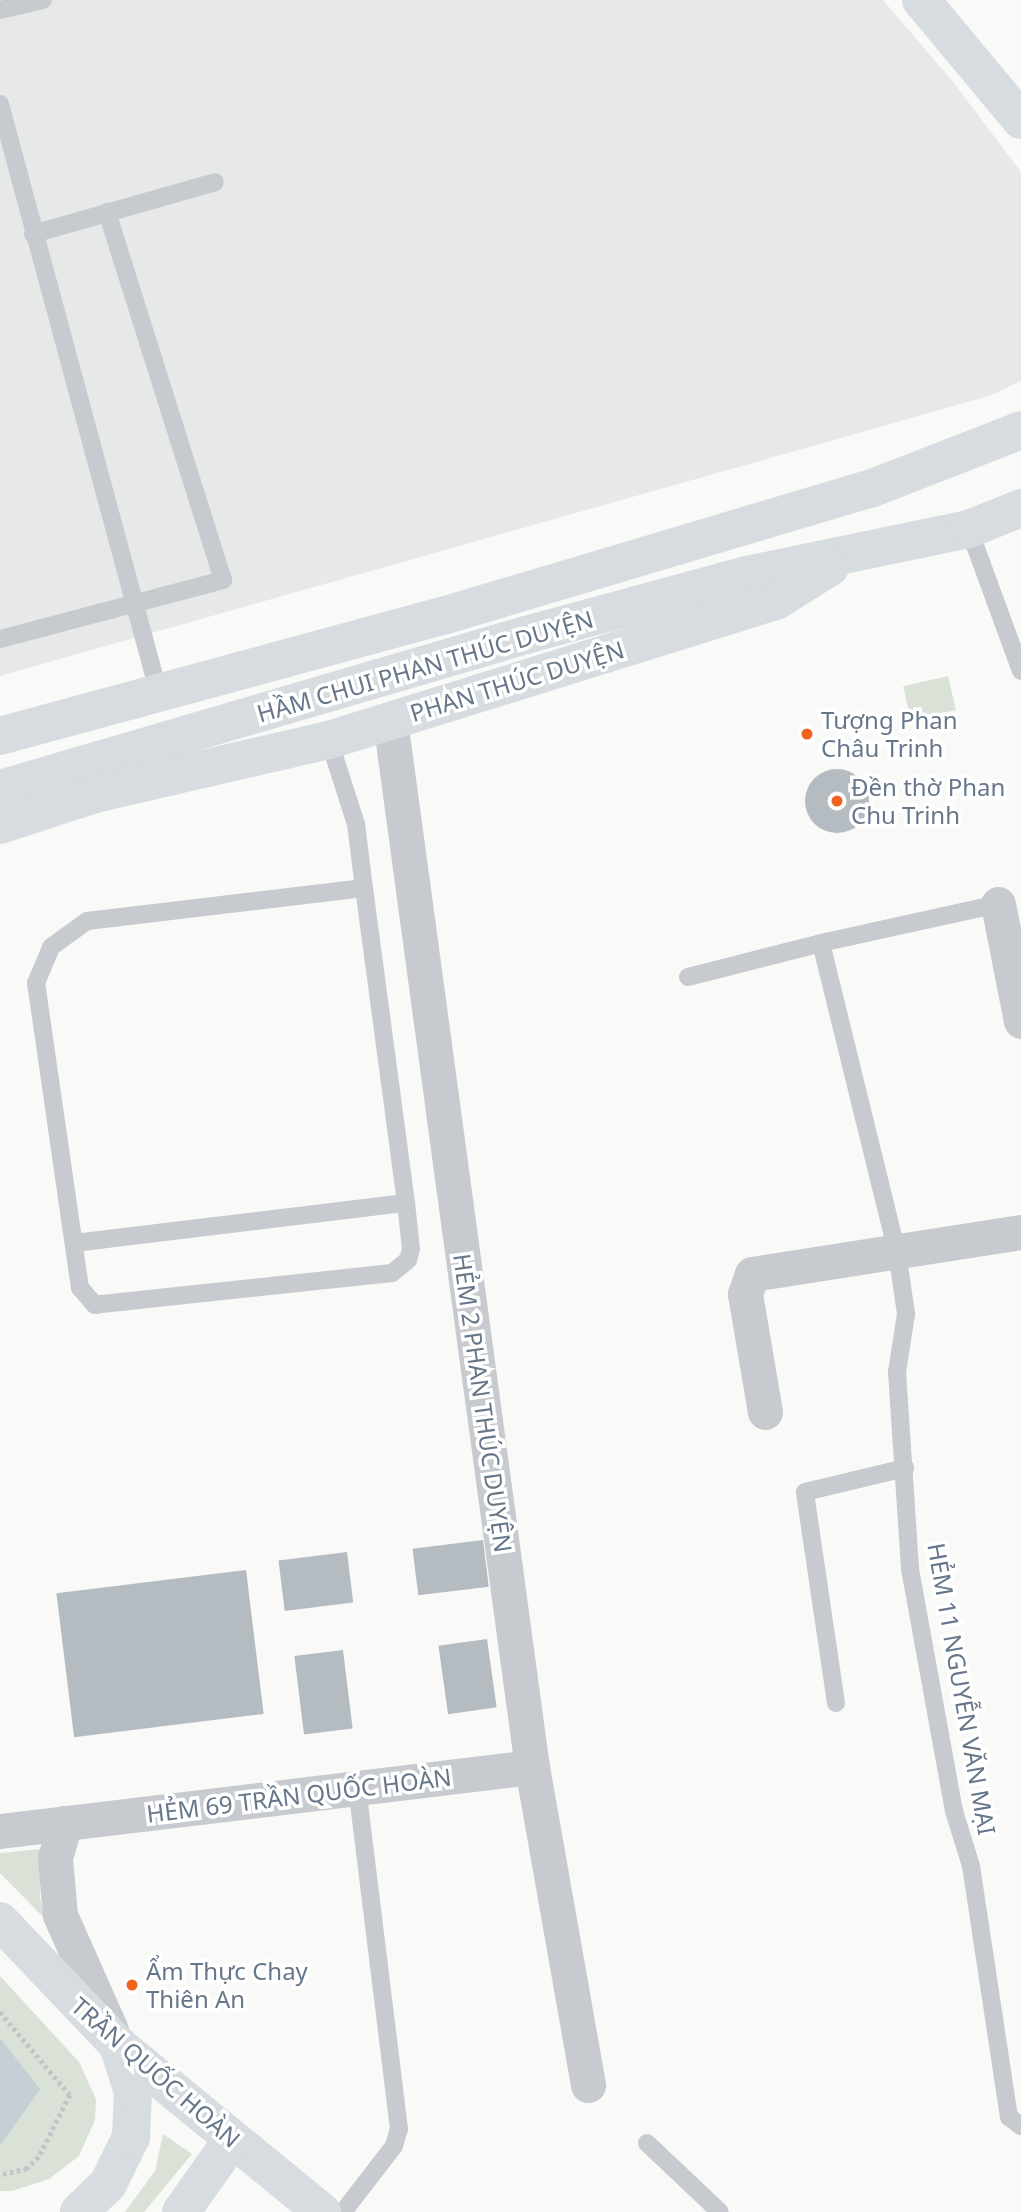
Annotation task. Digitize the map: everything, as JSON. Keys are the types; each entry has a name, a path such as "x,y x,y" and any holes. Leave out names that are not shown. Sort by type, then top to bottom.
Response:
{"main road":[{"path":"921,0 1015,99"},
{"path":"0,736 159,695 870,489 1021,430"},
{"name":"PHAN THÚC DUYỆN","path":"0,825 95,794 329,740 776,601 853,553 969,530 1021,508"},
{"name":"HẦM CHUI PHAN THÚC DUYỆN","path":"0,789 539,631 747,575 853,553"},
{"name":"TRẦN QUỐC HOÀN","path":"0,1921 118,2046 323,2212"},
{"path":"79,2212 108,2184 131,2137 133,2092 118,2046"},
{"path":"181,2212 232,2140"}],"street":[{"name":"HẺM 2 PHAN THÚC DUYỆN","path":"390,720 532,1767 588,2085"},
{"path":"998,904 1021,1021"},
{"path":"765,1412 745,1294 752,1274 1021,1232"},
{"name":"HẺM 69 TRẦN QUỐC HOÀN","path":"0,1831 532,1767"},
{"path":"65,1824 55,1858 60,1915 118,2046"}],"lane":[{"path":"0,10 43,0"},
{"path":"0,104 33,234 137,602 159,695"},
{"path":"33,234 215,182"},
{"path":"0,639 223,580 107,212"},
{"path":"969,530 1021,671"},
{"path":"329,740 356,824 406,1203 408,1260 392,1273 105,1307 95,1305 80,1287 36,983 51,947 87,921 364,888"},
{"path":"688,976 998,904"},
{"name":"HẺM 11 NGUYỄN VĂN MẠI","path":"821,943 897,1252 906,1314 897,1371 910,1569 954,1811 971,1866 1009,2117 1021,2126"},
{"path":"74,1242 406,1203"},
{"path":"836,1703 805,1492 905,1468"},
{"path":"343,2212 394,2146 399,2129 357,1788"},
{"path":"647,2143 720,2212"}],"path":[{"path":"0,2012 70,2095 39,2157 27,2169 0,2175"}],"shaded area":[{"path":"0,0 883,0 954,83 1021,172 1021,381 989,396 0,676"},
{"path":"948,676 956,710 911,720 903,686"},
{"path":"41,1849 40,1898 45,1919 0,1873 0,1853"},
{"path":"0,1976 79,2062 96,2099 95,2120 79,2156 49,2179 12,2191 0,2191"},
{"path":"0,2038 40,2089 0,2146"},
{"path":"163,2134 192,2154 144,2212 125,2212 155,2171"}],"building":[{"name":"Đền thờ Phan Chu Trinh","path":"837,769 849,771 860,778 867,789 867,813 860,824 849,831 837,833 825,831 814,824 807,813 805,801 807,789 814,778 825,771"},
{"path":"483,1540 489,1587 418,1595 413,1549"},
{"path":"347,1552 353,1603 285,1611 279,1560"},
{"path":"246,1570 264,1714 74,1737 56,1593"},
{"path":"487,1639 497,1707 448,1714 438,1646"},
{"path":"343,1650 353,1728 304,1734 294,1656"}],"place":[{"name":"Tượng Phan Châu Trinh","path":"807,734"},
{"name":"Đền thờ Phan Chu Trinh","path":"837,801"},
{"name":"Ẩm Thực Chay Thiên An","path":"132,1985"}]}
